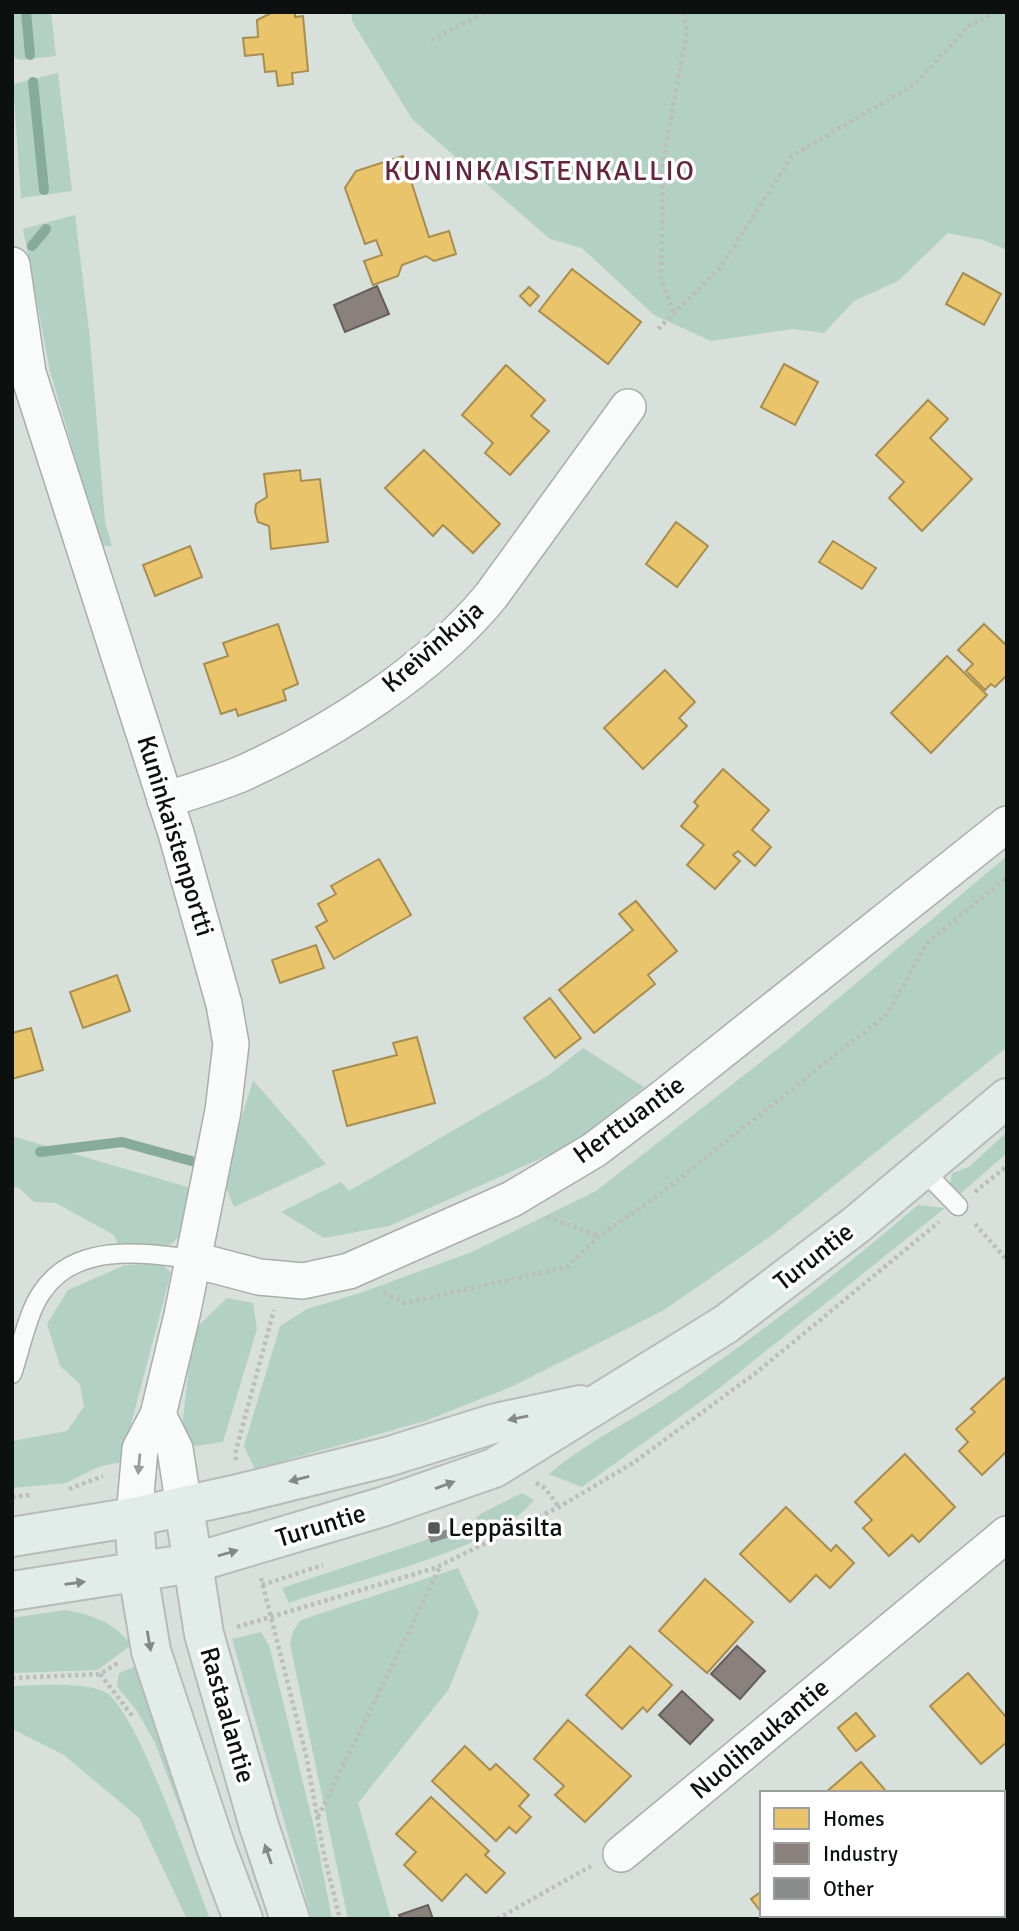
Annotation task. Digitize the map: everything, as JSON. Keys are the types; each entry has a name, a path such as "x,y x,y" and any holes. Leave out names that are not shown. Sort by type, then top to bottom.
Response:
{"main road":[{"name":"Turuntie","path":"12,1591 193,1563 383,1507 494,1468 726,1324 790,1277 1007,1098"},
{"name":"Turuntie","path":"12,1537 184,1507 387,1457 496,1423 609,1398"},
{"name":"Rastaalantie","path":"184,1507 204,1634 259,1826 290,1919"},
{"name":"Rastaalantie","path":"134,1517 138,1573 151,1651 216,1847 243,1919"}],"street":[{"name":"Kuninkaistenportti","path":"12,265 28,373 165,800 224,1004 231,1044 223,1111 158,1415 140,1449 134,1517"},
{"name":"Kreivinkuja","path":"165,800 240,774 298,744 417,668 468,624 491,596 628,407"},
{"name":"Herttuantie","path":"191,1259 259,1277 303,1281 349,1271 512,1199 594,1150 664,1097 1007,824"},
{"path":"158,1415 175,1449 184,1507"},
{"name":"Nuolihaukantie","path":"621,1854 1007,1534"}],"lane":[{"path":"922,1169 958,1206"},
{"path":"12,1374 40,1294 62,1270 92,1256 148,1254 191,1259"}],"path":[{"path":"431,40 486,12"},
{"path":"674,312 661,279 663,162 687,31 684,12"},
{"path":"658,329 719,270 792,156 915,84 969,26 995,12"},
{"path":"381,1290 405,1303 567,1267 599,1236 697,1165 887,1014 927,943 1007,877"},
{"path":"958,1206 1007,1260"},
{"path":"541,1215 599,1236"},
{"path":"242,1493 235,1454 276,1302"},
{"path":"65,1490 106,1475 138,1471"},
{"path":"12,1497 39,1494"},
{"path":"254,1546 306,1755 340,1919"},
{"path":"317,1818 440,1565"},
{"path":"497,1919 599,1862 621,1854"}],"green space":[{"path":"12,12 51,12 56,56 20,60 12,56"},
{"path":"351,12 1007,12 1007,250 983,240 948,233 898,281 854,301 824,333 792,329 711,341 654,315 582,248 550,239 412,119 352,21"},
{"path":"58,73 72,191 21,198 13,84"},
{"path":"75,215 90,339 105,522 112,546 101,546 50,371 23,229"},
{"path":"1007,856 1007,1047 771,1236 664,1310 513,1386 425,1421 255,1469 244,1446 280,1326 307,1309 360,1293 472,1252 596,1191 785,1043"},
{"path":"583,1048 644,1087 571,1145 389,1226 324,1238 281,1212 341,1182 349,1191 549,1075"},
{"path":"253,1080 326,1164 234,1207 223,1180"},
{"path":"1007,1132 1007,1153 960,1194 950,1186 952,1173 969,1167"},
{"path":"12,1136 191,1188 182,1234 170,1245 118,1244 114,1235 56,1203 34,1202 19,1188 12,1187"},
{"path":"918,1205 945,1208 717,1390 582,1487 549,1474 740,1346"},
{"path":"162,1264 171,1273 121,1462 98,1467 66,1483 12,1488 12,1441 67,1431 84,1407 80,1384 60,1366 47,1324 68,1290 125,1265"},
{"path":"227,1298 253,1303 257,1329 223,1442 195,1446 182,1427 193,1331"},
{"path":"522,1493 534,1500 515,1518 456,1549 289,1603 282,1588 429,1539 431,1543 450,1537 449,1532 465,1527 482,1513"},
{"path":"458,1568 479,1613 449,1689 358,1803 391,1919 348,1919 290,1644 293,1631 301,1620"},
{"path":"65,1610 84,1614 110,1625 131,1645 98,1670 12,1673 12,1618"},
{"path":"261,1632 269,1645 315,1831 332,1919 312,1919 232,1639"},
{"path":"136,1666 222,1919 155,1743 137,1711 117,1686 119,1673"},
{"path":"76,1685 108,1694 121,1710 150,1765 210,1919 187,1919 139,1818 64,1755 12,1729 12,1686"},
{"path":"1007,1805 1007,1919 865,1919 1005,1917"}],"building: Homes":[{"path":"273,12 295,12 295,17 303,16 308,71 292,73 293,84 278,86 276,71 265,72 263,54 245,56 243,38 258,37 257,20"},
{"path":"403,156 429,237 449,231 456,254 434,261 426,256 402,265 398,276 373,285 364,261 382,255 376,240 365,244 345,188 356,171"},
{"path":"572,269 641,322 608,364 539,311"},
{"path":"963,273 1001,294 984,325 946,304"},
{"path":"529,287 539,296 530,306 520,296"},
{"path":"784,364 818,382 795,425 761,407"},
{"path":"506,365 545,400 531,416 549,431 510,475 485,453 493,443 462,415"},
{"path":"928,400 948,419 930,438 972,479 922,531 889,498 904,482 876,455"},
{"path":"424,450 500,524 473,553 443,525 433,536 385,488"},
{"path":"300,470 301,481 320,479 328,542 271,549 269,526 258,522 255,512 256,504 267,497 264,474"},
{"path":"676,522 708,546 677,587 646,564"},
{"path":"833,541 876,568 862,589 819,562"},
{"path":"190,546 202,577 155,596 143,565"},
{"path":"278,624 298,684 283,690 286,700 238,716 236,709 221,714 204,664 228,656 223,643"},
{"path":"984,624 1007,646 1007,675 995,687 991,684 985,690 966,671 973,664 958,650"},
{"path":"947,656 987,695 931,753 891,713"},
{"path":"665,670 695,702 679,718 687,726 643,769 604,728"},
{"path":"723,769 769,810 752,830 771,847 755,866 738,851 733,855 740,861 715,889 687,865 704,845 681,826 698,806 694,802"},
{"path":"379,859 411,915 334,959 316,927 327,921 318,904 336,894 331,886"},
{"path":"636,901 677,951 648,975 655,984 594,1033 559,990 633,930 619,914"},
{"path":"316,945 324,968 280,983 272,960"},
{"path":"117,975 130,1011 83,1028 70,992"},
{"path":"550,998 581,1038 555,1058 524,1018"},
{"path":"31,1028 43,1070 12,1079 12,1033"},
{"path":"417,1037 435,1103 347,1126 333,1071 397,1055 393,1043"},
{"path":"1004,1378 1007,1381 1007,1451 982,1475 959,1451 968,1442 956,1429 975,1412 971,1409"},
{"path":"905,1454 955,1507 919,1542 912,1535 889,1556 863,1528 872,1520 855,1502"},
{"path":"786,1507 831,1551 836,1545 854,1563 830,1588 816,1575 790,1602 740,1554"},
{"path":"705,1579 753,1622 707,1673 659,1631"},
{"path":"630,1646 672,1685 647,1712 643,1707 622,1729 586,1695"},
{"path":"968,1673 1007,1718 1007,1742 981,1764 930,1706"},
{"path":"856,1713 875,1736 856,1751 838,1728"},
{"path":"568,1720 631,1776 585,1822 555,1795 564,1786 534,1759"},
{"path":"465,1746 490,1770 496,1764 529,1795 519,1806 531,1817 516,1833 509,1827 496,1841 432,1781"},
{"path":"861,1762 886,1791 827,1791"},
{"path":"431,1797 489,1851 485,1855 505,1873 486,1893 466,1874 442,1901 404,1865 416,1852 396,1834"},
{"path":"760,1892 760,1910 751,1899"},
{"path":"764,1917 792,1917 790,1919"}],"building: Industry":[{"path":"377,286 389,314 345,332 334,305"},
{"path":"737,1646 765,1671 740,1699 711,1674"},
{"path":"682,1691 713,1720 690,1744 659,1715"},
{"path":"428,1905 433,1919 401,1919 399,1915"}],"building: Other":[{"path":"448,1529 450,1537 431,1543 428,1536"}],"waterway":[{"path":"26,12 30,55"},
{"path":"33,82 44,190"},
{"path":"32,246 46,229"},
{"path":"40,1152 122,1142 195,1162"}],"place":[{"name":"Leppäsilta","path":"434,1528"}],"district":[{"name":"KUNINKAISTENKALLIO","path":"540,171"}]}
